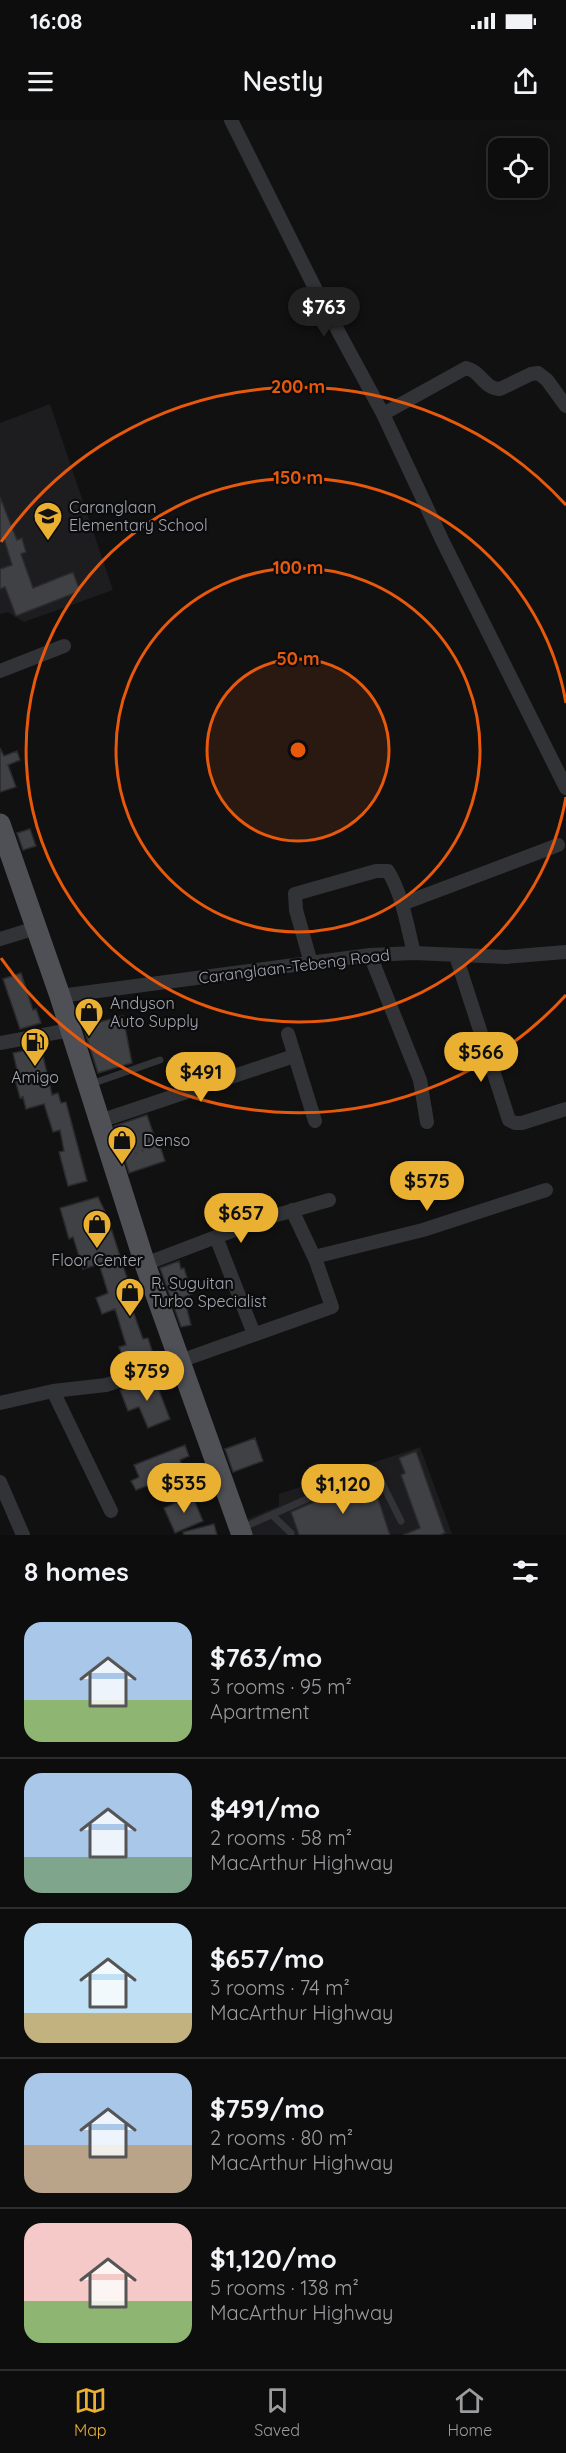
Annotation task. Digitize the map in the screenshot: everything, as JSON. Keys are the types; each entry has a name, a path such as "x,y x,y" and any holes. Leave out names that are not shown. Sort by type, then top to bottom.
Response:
{"main road":[{"path":"0,824 60,996 145,1264 241,1532"}],"street":[{"path":"231,120 318,294 383,414 443,542 566,788"},
{"path":"383,414 466,368 477,372 488,386 495,389 538,373 547,380 566,406"},
{"path":"0,671 64,646"},
{"path":"402,904 558,844"},
{"path":"311,963 296,910 295,894 376,871 388,871 394,881 414,953"},
{"path":"0,939 36,928"},
{"name":"Caranglaan-Tebeng Road","path":"60,996 370,955 414,953 506,957 566,952"},
{"path":"370,955 420,1080 427,1122"},
{"path":"456,956 510,1120 522,1123 566,1109"},
{"path":"0,1043 70,1030"},
{"path":"288,1034 315,1121"},
{"path":"100,1121 294,1056"},
{"path":"314,1257 423,1230 546,1190"},
{"path":"145,1264 292,1210 329,1200"},
{"path":"0,1403 53,1391 106,1385 332,1307 314,1257 292,1210"},
{"path":"216,1237 255,1334"},
{"path":"53,1391 111,1511"},
{"path":"0,1482 22,1535"}],"lane":[{"path":"88,1085 160,1060"},
{"path":"241,1532 316,1495 379,1477 401,1521"},
{"path":"272,1515 291,1533"}],"path":[{"path":"113,1161 175,1140"}],"shaded area":[{"name":"Caranglaan Elementary School","path":"50,404 113,590 24,622 8,612 0,614 0,423"},
{"path":"420,1447 452,1534 249,1535 245,1520 279,1506 279,1494"}],"building":[{"path":"0,497 17,540 22,538 26,552 21,554 33,588 73,572 80,591 16,616 5,587 0,589 0,569 12,565 4,539 0,540"},
{"path":"0,748 4,756 17,751 20,760 8,765 16,787 0,792"},
{"path":"30,829 36,846 23,850 17,833"},
{"path":"21,973 33,1010 36,1009 41,1023 20,1029 3,979"},
{"path":"123,1016 132,1063 98,1073 83,1026"},
{"path":"41,1047 52,1095 58,1093 61,1103 66,1102 87,1181 68,1186 59,1152 64,1151 60,1130 53,1132 44,1104 26,1109 23,1097 20,1098 15,1079 19,1078 13,1053"},
{"path":"147,1115 165,1161 129,1173 114,1126"},
{"path":"98,1197 111,1224 129,1284 124,1286 143,1339 148,1338 155,1360 127,1369 119,1347 126,1345 115,1309 102,1314 96,1298 108,1293 99,1264 83,1269 73,1237 69,1239 60,1208"},
{"path":"179,1261 181,1269 184,1268 192,1294 184,1297 191,1325 181,1327 160,1268"},
{"path":"161,1377 163,1382 157,1385 170,1419 148,1428 139,1407 128,1411 120,1390"},
{"path":"255,1438 263,1461 233,1472 225,1449"},
{"path":"185,1445 189,1456 180,1460 184,1472 136,1490 131,1481 139,1477 134,1465"},
{"path":"416,1451 445,1533 440,1535 403,1535 420,1528 401,1475 405,1473 399,1458"},
{"path":"373,1483 390,1535 299,1535 291,1512 316,1501"},
{"path":"192,1495 203,1521 175,1533 164,1508"},
{"path":"214,1524 217,1535 184,1535 183,1532"}],"place":[{"name":"Caranglaan Elementary School","path":"48,542"},
{"name":"Andyson Auto Supply","path":"89,1038"},
{"name":"Amigo","path":"35,1068"},
{"name":"Denso","path":"122,1166"},
{"name":"Floor Center","path":"97,1250"},
{"name":"R. Suguitan Turbo Specialist","path":"130,1318"}]}
